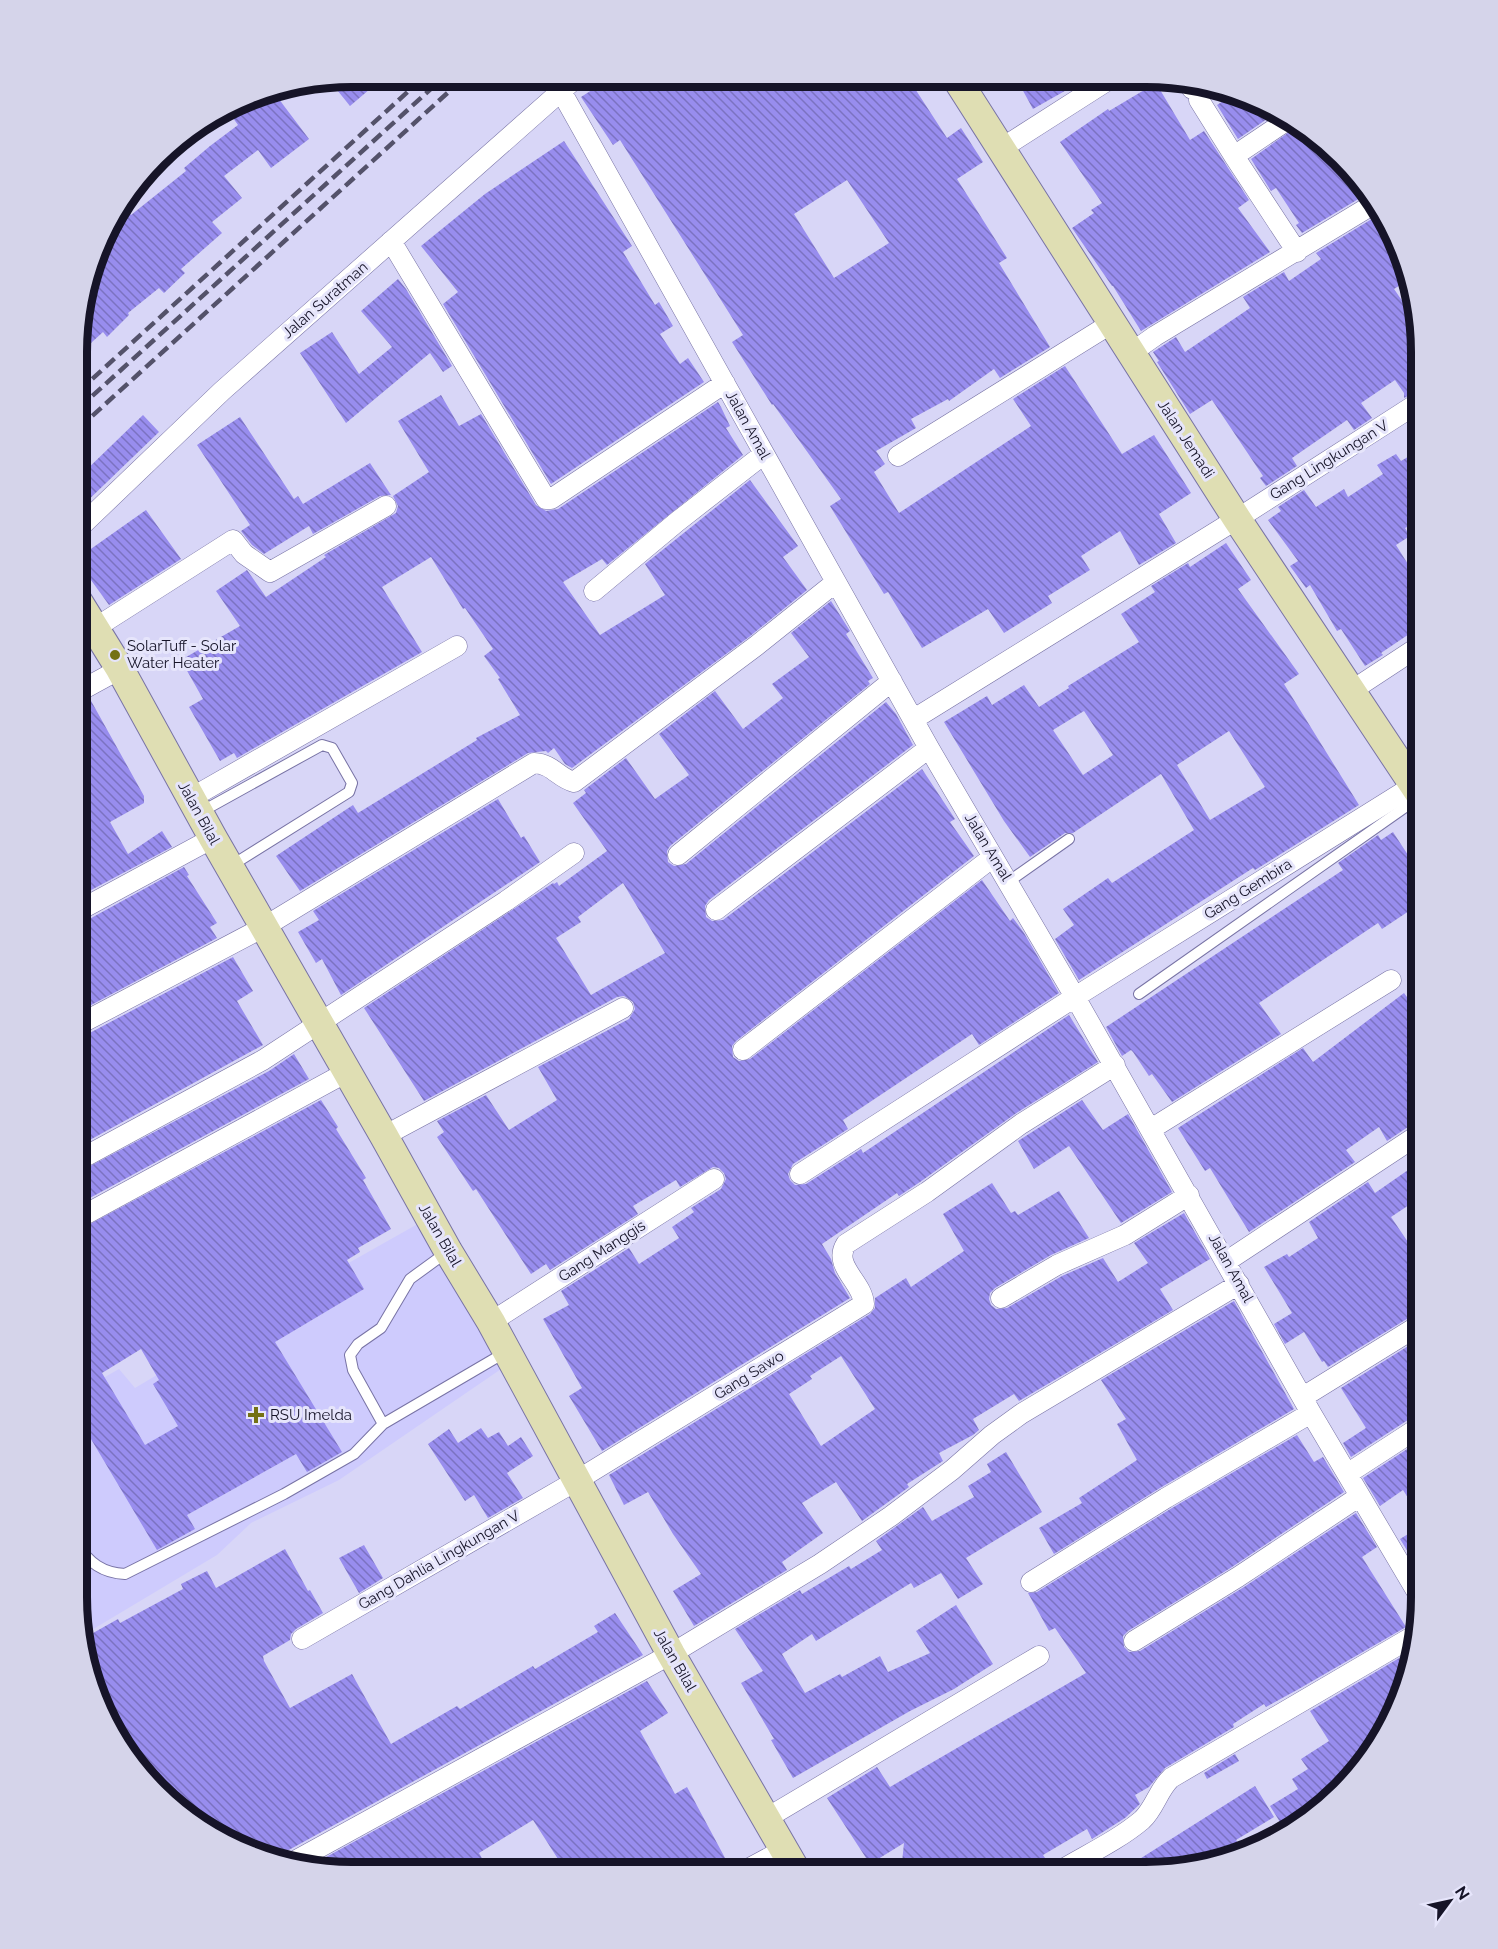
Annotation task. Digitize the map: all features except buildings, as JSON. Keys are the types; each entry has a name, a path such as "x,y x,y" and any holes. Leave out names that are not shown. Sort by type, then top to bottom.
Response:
{"main road":[{"name":"Jalan Jemadi","path":"963,87 1237,519 1411,778"},
{"name":"Jalan Bilal","path":"87,615 120,669 229,867 448,1251 491,1322 671,1654 791,1860"}],"street":[{"name":"Jalan Suratman","path":"87,519 222,391 566,87"},
{"path":"1002,148 1097,87"},
{"name":"Jalan Amal","path":"561,91 929,748 1115,1065 1307,1405 1411,1582"},
{"path":"1194,91 1296,252"},
{"path":"1234,156 1282,124"},
{"path":"1131,353 1368,208"},
{"path":"392,241 546,499 551,499 725,383"},
{"path":"898,456 1112,323"},
{"name":"Gang Lingkungan V","path":"914,718 1237,519 1411,407"},
{"path":"594,591 764,454"},
{"path":"95,628 233,540 244,554 270,572 386,506"},
{"path":"87,1020 264,927 534,763 543,764 574,782 756,646 836,582"},
{"path":"195,805 457,646"},
{"path":"1351,691 1411,652"},
{"path":"87,687 120,669"},
{"path":"678,855 892,681"},
{"path":"717,910 929,748"},
{"name":"Gang Gembira","path":"800,1174 1075,997 1411,795"},
{"path":"87,905 213,838"},
{"path":"87,1156 216,1087 320,1024 506,901 574,853"},
{"path":"743,1050 993,857"},
{"path":"1151,1129 1391,980"},
{"path":"384,1136 623,1008"},
{"name":"Gang Sawo","path":"576,1481 864,1304 863,1296 842,1261 842,1251 846,1244 927,1191 1022,1124 1115,1065"},
{"path":"87,1214 347,1072"},
{"path":"1227,1261 1411,1140"},
{"name":"Gang Manggis","path":"491,1322 714,1179"},
{"path":"1001,1298 1057,1265 1125,1235 1189,1195"},
{"path":"302,1857 671,1654 820,1564 891,1516 1021,1414 1239,1284"},
{"path":"1031,1582 1166,1498 1307,1405 1411,1331"},
{"path":"1347,1473 1411,1432"},
{"name":"Gang Dahlia Lingkungan V","path":"302,1639 576,1481"},
{"path":"1134,1641 1238,1577 1360,1496"},
{"path":"1074,1862 1141,1820 1155,1804 1161,1790 1171,1778 1408,1639"},
{"path":"767,1818 1039,1656"}],"lane":[{"path":"195,805 321,745 332,748 352,783 350,792 229,867"},
{"path":"1139,994 1411,796"},
{"path":"1008,882 1069,839"},
{"path":"382,1424 353,1370 350,1355 358,1344 381,1328 410,1279 448,1251"},
{"path":"87,1556 96,1566 111,1573 125,1574 284,1494 354,1454 382,1424 506,1352"}],"shaded area":[{"name":"RSU Imelda","path":"423,1221 507,1365 339,1480 251,1523 217,1555 89,1632 87,1387 119,1369 135,1388 283,1300"}],"railway":[{"path":"87,384 413,87"},
{"path":"87,401 433,87"},
{"path":"87,421 454,87"}],"place":[{"name":"SolarTuff - Solar Water Heater","path":"115,655"},
{"name":"RSU Imelda","path":"256,1415"}]}
